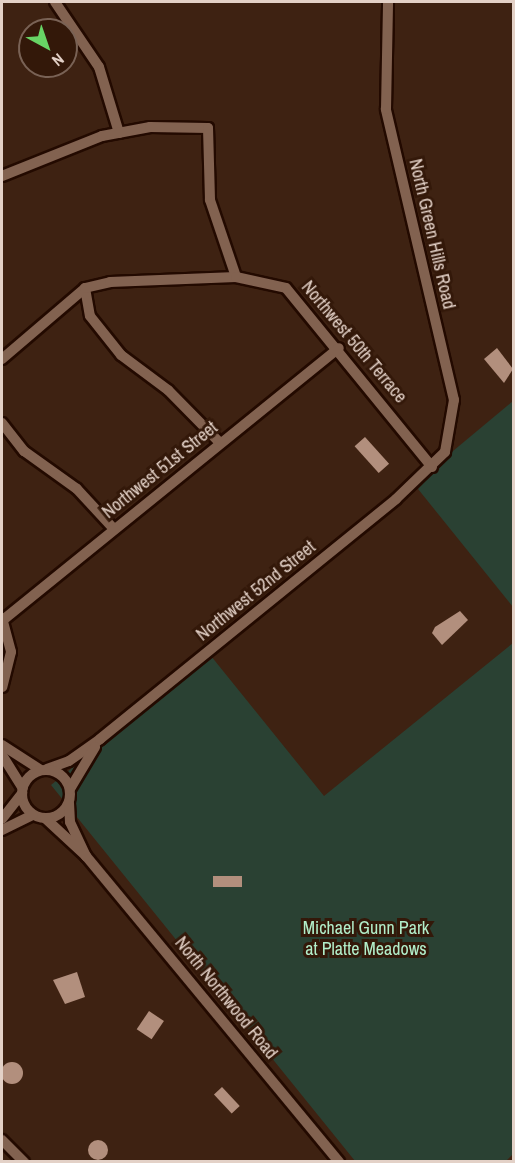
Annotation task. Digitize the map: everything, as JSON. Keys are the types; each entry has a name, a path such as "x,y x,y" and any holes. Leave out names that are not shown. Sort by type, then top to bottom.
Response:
{"street":[{"path":"55,2 74,25 99,67 119,133"},
{"name":"North Green Hills Road","path":"388,2 386,109 454,400 450,439 432,467"},
{"path":"2,176 119,133 150,127 208,129 210,200 236,277"},
{"name":"Northwest 50th Terrace","path":"2,359 85,288 110,282 236,277 286,288 339,348 432,467"},
{"path":"85,288 90,316 121,355 168,390 220,443"},
{"name":"Northwest 51st Street","path":"2,619 339,348"},
{"path":"2,423 24,451 77,489 113,528"},
{"name":"Northwest 52nd Street","path":"44,769 69,761 100,739 432,467"},
{"path":"2,619 11,652 2,687"},
{"name":"Northwest 52nd Street","path":"70,789 100,739"},
{"path":"2,745 44,769 65,777 70,789 69,803 60,814 45,818 33,814 2,830"},
{"path":"2,755 33,814"},
{"path":"2,819 22,790 44,769"},
{"name":"North Northwood Road","path":"69,803 70,822 86,856"},
{"name":"North Northwood Road","path":"45,818 86,856 339,1161"},
{"path":"2,1140 24,1161"}],"green space":[{"path":"513,401 513,607 418,489 453,451"},
{"name":"Michael Gunn Park at Platte Meadows","path":"513,643 513,1154 505,1162 355,1161 51,785 211,656 324,796"}],"building":[{"path":"497,348 513,369 504,383 484,359"},
{"path":"365,437 389,464 379,473 355,446"},
{"path":"460,611 468,620 442,645 432,633 435,627"},
{"path":"213,876 242,876 242,887 213,887"},
{"path":"77,972 85,997 65,1004 53,980"},
{"path":"149,1011 164,1021 152,1039 137,1029"},
{"path":"12,1062 20,1065 23,1073 20,1081 12,1084 4,1081 1,1073 4,1065"},
{"path":"222,1087 240,1106 232,1114 214,1095"},
{"path":"94,1140 102,1140 108,1146 108,1154 102,1160 94,1160 88,1154 88,1146"}]}
